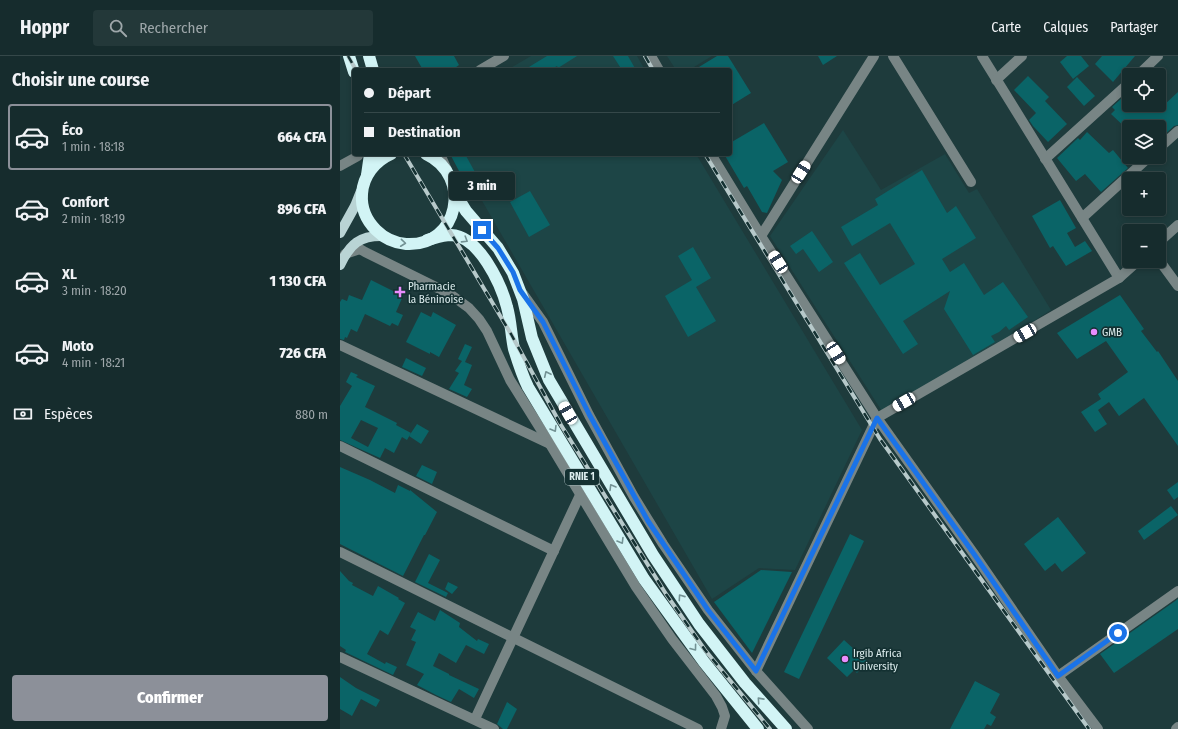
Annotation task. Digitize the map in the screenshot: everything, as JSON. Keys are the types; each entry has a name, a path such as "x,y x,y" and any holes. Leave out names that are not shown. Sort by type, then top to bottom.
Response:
{"highway":[{"path":"349,56 353,68"},
{"path":"368,56 372,68"},
{"name":"RNIE 1","path":"364,156 365,182 362,202 365,213 374,228 384,236 396,242 408,244 444,236 459,236 467,240 483,256 503,295 509,316 514,349 528,387 644,579 704,662 758,729"},
{"path":"365,182 372,169 378,162 388,156"},
{"name":"RNIE 1","path":"432,156 447,172 455,193 466,211 498,248 513,272 520,290 537,352 549,380 653,555 699,624 745,683 786,729"},
{"name":"RNIE 1","path":"427,240 438,233 449,221 454,205 455,193"}],"main road":[{"path":"340,234 355,206 365,182"},
{"path":"340,264 345,254 351,247 364,238 370,236 384,236"}],"street":[{"path":"483,68 504,56"},
{"path":"651,56 658,68"},
{"path":"761,236 874,56"},
{"path":"893,56 971,182"},
{"path":"982,56 1119,278"},
{"path":"996,80 1022,56"},
{"path":"1145,68 1158,56"},
{"path":"1045,159 1122,89"},
{"path":"1166,142 1178,131"},
{"path":"340,166 362,156"},
{"path":"712,156 761,236 877,418 979,560 1058,676 1098,729"},
{"path":"1082,218 1141,164"},
{"path":"1166,236 1178,225"},
{"path":"345,254 360,250 365,252 450,294 469,308 487,331 510,380 656,618 716,696 725,716 722,727"},
{"path":"756,671 877,418 1119,278 1130,268"},
{"path":"1165,268 1178,286"},
{"path":"520,290 543,322 589,414 638,503 663,544 708,610 756,671 808,729"},
{"path":"340,345 550,444"},
{"path":"574,424 589,414"},
{"path":"340,446 554,551"},
{"path":"475,719 580,495"},
{"path":"340,552 698,729"},
{"path":"1058,676 1178,591"},
{"path":"340,657 494,729"}],"shaded area":[{"path":"531,56 637,56 644,68 510,68"},
{"path":"667,56 712,56 692,68 675,68"},
{"path":"843,130 881,190 945,154 969,193 977,189 1051,310 885,416 770,236"},
{"path":"456,156 697,156 862,430 795,570 759,568 712,599"}],"building":[{"path":"415,56 454,56 459,65 455,68 422,68"},
{"path":"547,56 577,56 558,68 557,66 554,68 527,68"},
{"path":"613,56 628,56 635,68 621,68"},
{"path":"717,56 728,56 751,93 732,105 732,68 697,68"},
{"path":"818,56 837,56 823,65"},
{"path":"1067,56 1081,56 1089,66 1073,79 1060,62"},
{"path":"1102,56 1135,56 1125,68 1122,68 1122,71 1113,82 1095,64"},
{"path":"1028,76 1049,97 1045,101 1067,124 1048,142 1029,120 1036,113 1014,90"},
{"path":"1077,77 1095,96 1084,106 1067,87"},
{"path":"1178,92 1178,125 1174,126 1166,133 1166,120 1122,120 1122,124 1111,114 1115,110 1112,107 1122,98 1122,112 1166,112 1166,103"},
{"path":"764,123 788,162 773,171 782,180 767,213 762,212 747,186 744,188 725,156 732,156 732,142"},
{"path":"1087,132 1109,153 1113,150 1122,161 1122,164 1125,164 1128,168 1101,192 1085,174 1076,181 1057,158 1078,138 1080,140"},
{"path":"451,156 466,156 487,194 475,201"},
{"path":"922,170 947,213 956,206 976,238 942,259 950,272 964,263 984,295 1003,282 1028,317 1009,330 1006,326 991,336 995,342 973,355 944,309 950,291 903,321 918,344 903,354 844,263 860,253 880,285 915,264 890,223 852,246 841,227 878,205 875,199"},
{"path":"530,191 550,225 529,237 510,202"},
{"path":"1060,200 1076,228 1067,233 1075,247 1085,241 1092,251 1066,266 1053,246 1050,248 1032,216"},
{"path":"812,231 833,262 819,272 803,249 796,254 790,246"},
{"path":"693,247 711,278 696,287 716,321 688,337 665,296 692,280 678,256"},
{"path":"371,280 403,296 396,312 403,315 398,326 392,323 390,326 365,314 357,332 351,329 347,338 345,337 344,340 340,339 340,302 342,299 347,301 349,295 362,300"},
{"path":"1120,295 1144,329 1141,331 1157,352 1158,351 1178,381 1178,446 1144,398 1119,416 1109,402 1098,410 1107,424 1095,432 1081,412 1101,399 1098,394 1128,372 1106,341 1077,359 1057,333"},
{"path":"421,312 431,317 433,312 456,325 439,357 406,342"},
{"path":"465,344 472,347 465,362 472,365 464,385 472,389 467,397 449,389 459,373 455,371 462,361 458,359"},
{"path":"406,358 426,368 422,376 402,367"},
{"path":"351,372 358,375 356,377 375,386 365,407 397,423 396,425 411,433 407,440 402,437 394,453 385,448 380,458 340,440 340,406 352,386 346,382","holes":["361,420 378,428 368,447 351,438"]},
{"path":"417,424 429,431 421,444 409,436"},
{"path":"422,465 437,472 432,484 416,476"},
{"path":"340,467 395,493 398,485 410,490 437,512 403,576 340,544"},
{"path":"1178,482 1178,497 1174,500 1167,490"},
{"path":"1171,506 1178,515 1144,540 1138,531"},
{"path":"1058,517 1086,553 1062,572 1055,563 1045,571 1024,544"},
{"path":"850,534 864,541 799,679 784,672"},
{"path":"429,554 440,560 428,583 448,593 446,597 415,582"},
{"path":"761,570 792,572 752,653 714,602"},
{"path":"340,571 349,581 353,583 352,585 373,596 378,586 405,603 388,635 380,630 367,654 385,664 386,662 397,667 393,675 345,652 346,650 340,646"},
{"path":"448,582 458,587 452,594 445,589"},
{"path":"1178,599 1178,629 1114,673 1100,654"},
{"path":"440,610 460,623 459,627 477,641 478,639 489,644 484,654 466,645 456,663 439,653 433,666 479,689 474,698 459,689 451,702 436,695 417,685 424,674 406,665 416,642 411,640 416,630 410,627 418,612 435,621"},
{"path":"844,640 867,661 857,673 854,670 847,677 827,658"},
{"path":"340,677 356,688 380,700 376,707 361,699 352,716 340,709"},
{"path":"975,681 1000,694 990,713 996,717 991,726 987,724 984,729 950,729"},
{"path":"507,702 517,709 507,729 503,729 497,724"}],"railway":[{"path":"348,56 355,68"},
{"path":"645,56 652,68"},
{"path":"405,156 511,334 561,425 666,594 705,650 770,729"},
{"path":"706,156 880,439 1089,729"}],"place":[{"name":"Pharmacie la Béninoise","path":"400,292"},
{"name":"GMB","path":"1094,332"},
{"name":"Irgib Africa University","path":"845,659"}],"route":[{"path":"482,230 498,248 513,272 520,290 543,322 589,414 648,521 708,610 756,671 877,418 974,554 1058,676 1118,633"}]}
